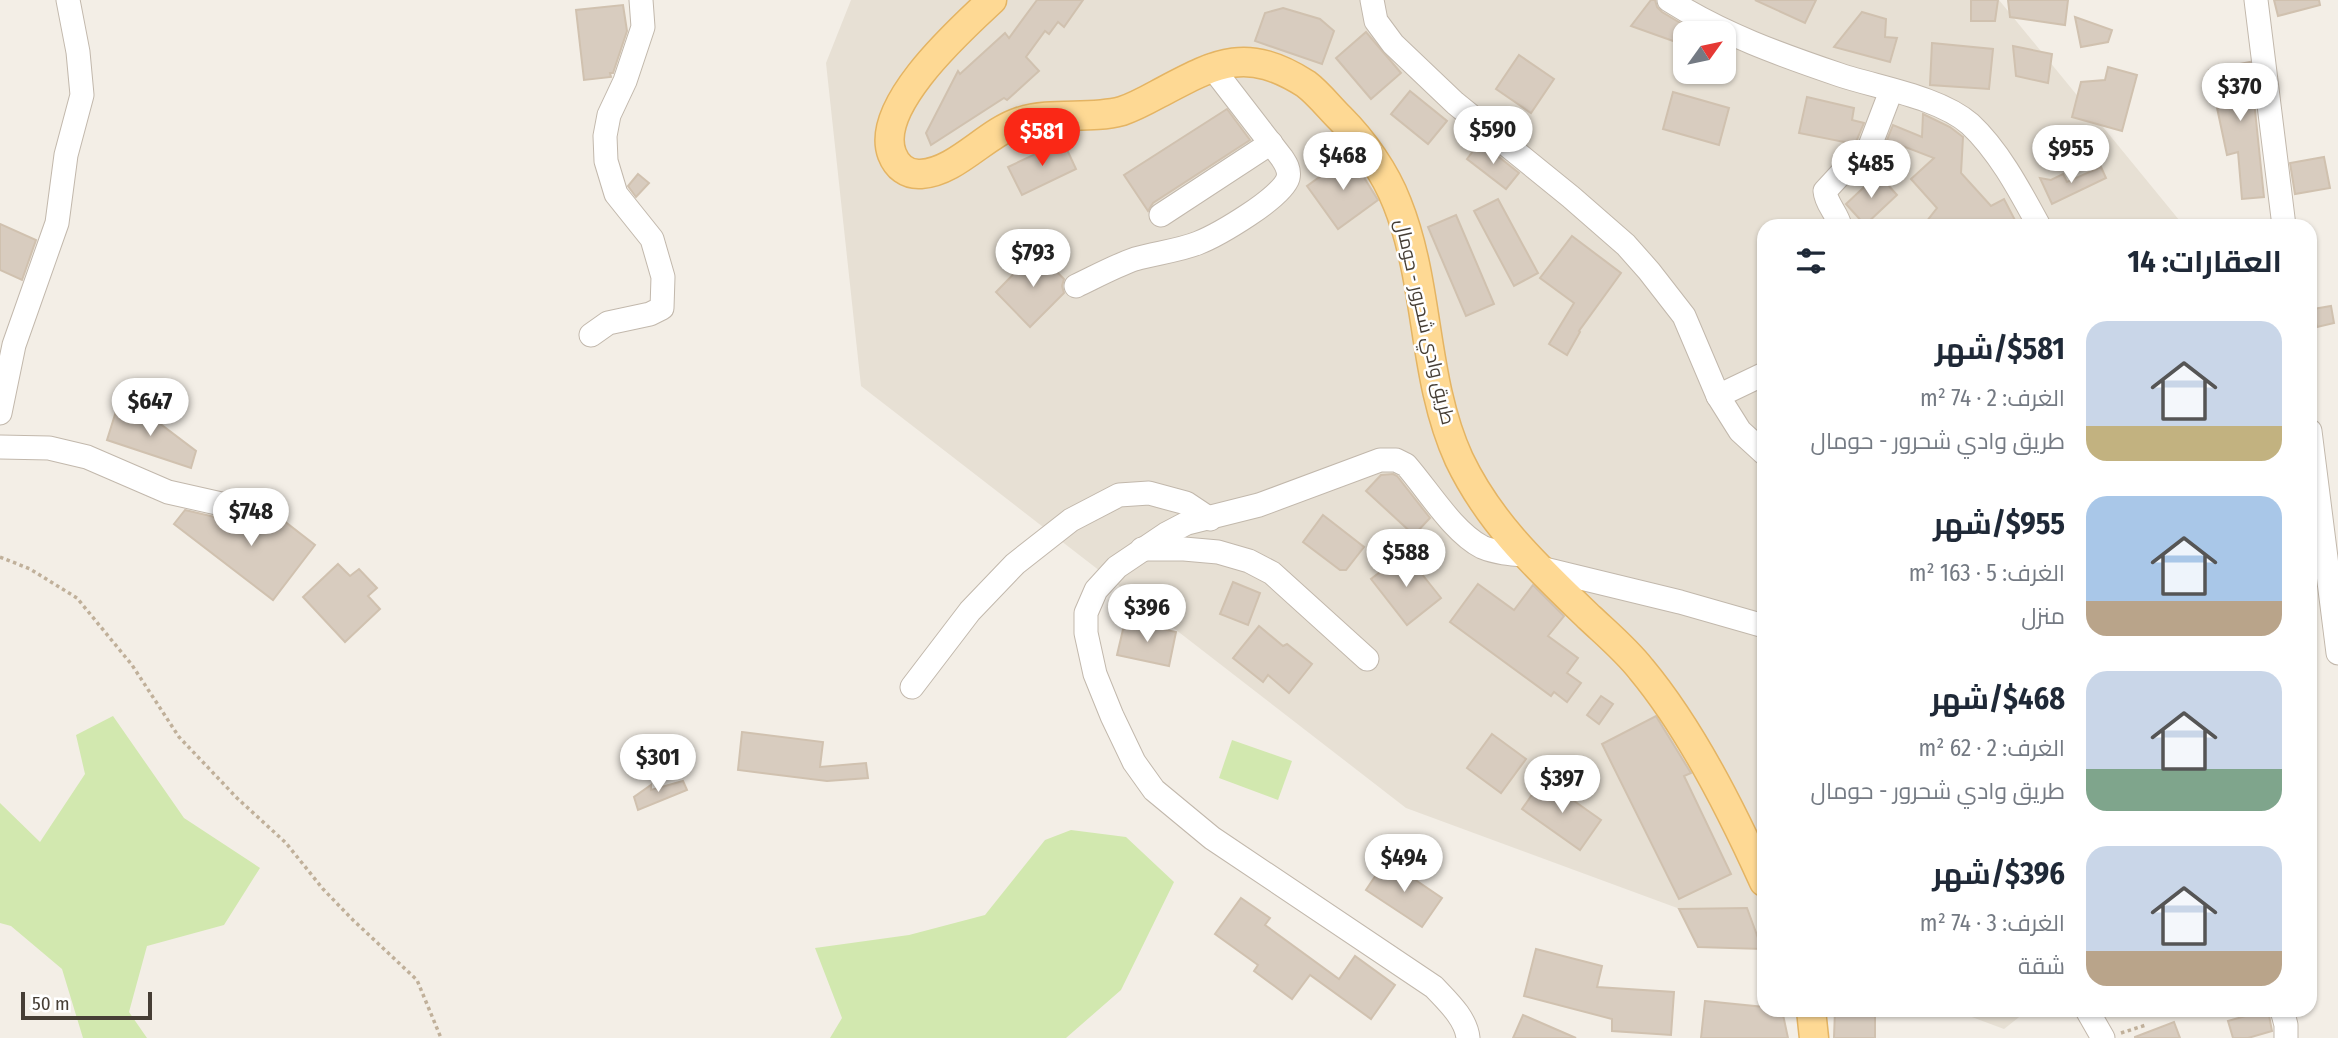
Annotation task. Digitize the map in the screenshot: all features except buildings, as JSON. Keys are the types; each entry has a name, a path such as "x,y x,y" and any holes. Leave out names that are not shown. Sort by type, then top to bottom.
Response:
{"main road":[{"name":"طريق وادي شحرور - حومال","path":"992,0 936,54 914,82 892,121 889,146 895,161 906,173 939,171 994,134 1021,122 1123,110 1212,66 1234,62 1268,65 1308,86 1349,127 1375,161 1397,202 1412,250 1440,406 1458,456 1485,506 1531,561 1639,667 1680,721 1757,867"},
{"path":"1812,1017 1814,1038"}],"street":[{"path":"0,414 14,345 57,223 66,155 82,95 78,52 68,0"},
{"path":"590,335 608,323 650,314 662,308 663,277 652,239 616,194 606,161 605,136 609,114 625,81 643,27 641,0"},
{"path":"1372,0 1376,21 1393,44 1455,103 1626,245 1649,271 1684,316 1718,396 1740,431 1757,447"},
{"path":"1669,0 1753,44 1842,76 1906,94 1957,115 1970,125 2003,167 2035,219"},
{"path":"2256,0 2283,219"},
{"path":"1076,286 1133,260 1197,243 1222,231 1265,203 1281,190 1288,179 1289,170 1212,66"},
{"path":"1837,219 1825,191 1849,165 1868,151 1891,91"},
{"path":"1161,215 1271,144"},
{"path":"1718,396 1757,377"},
{"path":"0,447 49,448 87,457 168,492 239,508"},
{"path":"1468,1038 1468,1031 1454,1008 1434,987 1212,838 1154,790 1134,762 1095,674 1086,633 1086,612 1096,590 1117,567 1187,523 1259,505 1380,460 1396,460 1406,465 1462,532 1483,547 1757,624"},
{"path":"2317,486 2338,653"},
{"path":"912,687 970,611 1014,564 1071,520 1119,495 1149,493 1186,503 1210,519"},
{"path":"1142,549 1206,551 1249,561 1272,572 1367,659"},
{"path":"2093,1017 2109,1037"},
{"path":"2284,1017 2286,1038"}],"path":[{"path":"0,557 30,569 77,598 132,664 179,737 237,798 286,843 323,889 353,920 417,980 441,1038"},
{"path":"2109,1037 2146,1025"}],"shaded area":[{"path":"851,0 1999,0 2178,219 1757,219 1757,937 1406,808 861,386 826,63"},
{"path":"1972,1017 2019,1017 2004,1029"}],"green space":[{"path":"113,716 184,818 260,868 224,925 147,946 129,1012 147,1038 83,1038 62,969 11,926 0,923 0,803 40,842 85,774 76,735"},
{"path":"1232,740 1292,761 1278,800 1219,778"},
{"path":"1071,830 1126,837 1174,882 1121,990 1066,1038 830,1038 842,1018 815,948 909,935 985,915 1045,840"}]}
